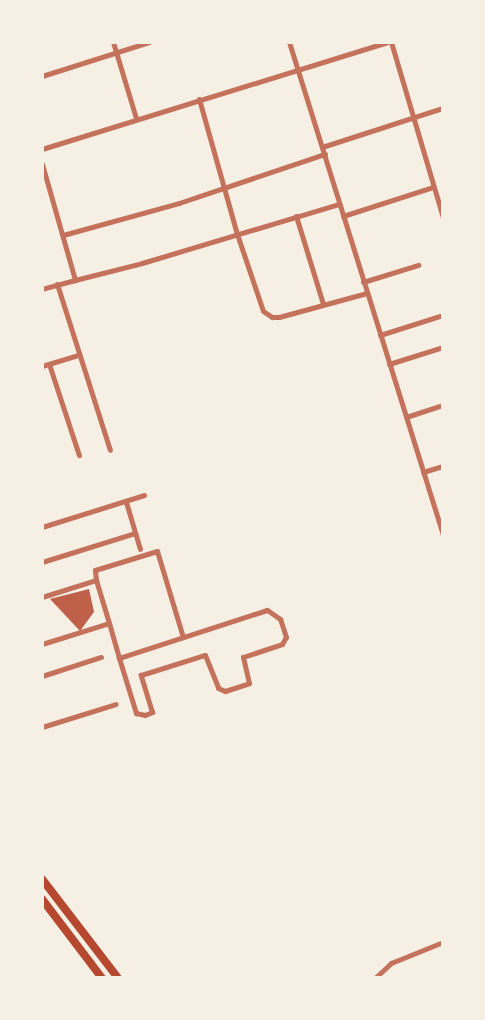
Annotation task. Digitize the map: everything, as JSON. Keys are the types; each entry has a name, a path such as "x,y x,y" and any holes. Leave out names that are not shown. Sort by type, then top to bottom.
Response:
{"highway":[{"path":"42,879 118,978"},
{"path":"42,899 102,978"}],"street":[{"path":"113,42 136,118"},
{"path":"42,76 149,42"},
{"path":"289,42 443,535"},
{"path":"42,148 389,42 443,218"},
{"path":"199,99 237,234 260,305 267,315 279,317 367,293"},
{"path":"322,147 443,108"},
{"path":"63,235 225,189 325,154"},
{"path":"42,164 75,280"},
{"path":"343,216 433,187"},
{"path":"42,289 339,204"},
{"path":"296,216 323,304"},
{"path":"363,282 418,265"},
{"path":"57,284 110,450"},
{"path":"380,335 440,316"},
{"path":"389,364 443,347"},
{"path":"42,366 79,355"},
{"path":"49,364 79,455"},
{"path":"406,417 443,405"},
{"path":"423,472 443,466"},
{"path":"42,527 144,495"},
{"path":"126,502 140,549"},
{"path":"42,562 135,533"},
{"path":"119,658 267,610 280,619 286,637 282,644 243,657 249,683 225,691 218,688 205,655 141,675 152,712 145,715 136,713 119,658 96,580 95,570 157,551 183,637"},
{"path":"42,597 96,580"},
{"path":"42,644 109,623"},
{"path":"42,676 101,657"},
{"path":"42,727 116,704"},
{"path":"375,978 391,963 443,942"}],"building":[{"path":"89,589 94,612 80,631 50,599"}]}
